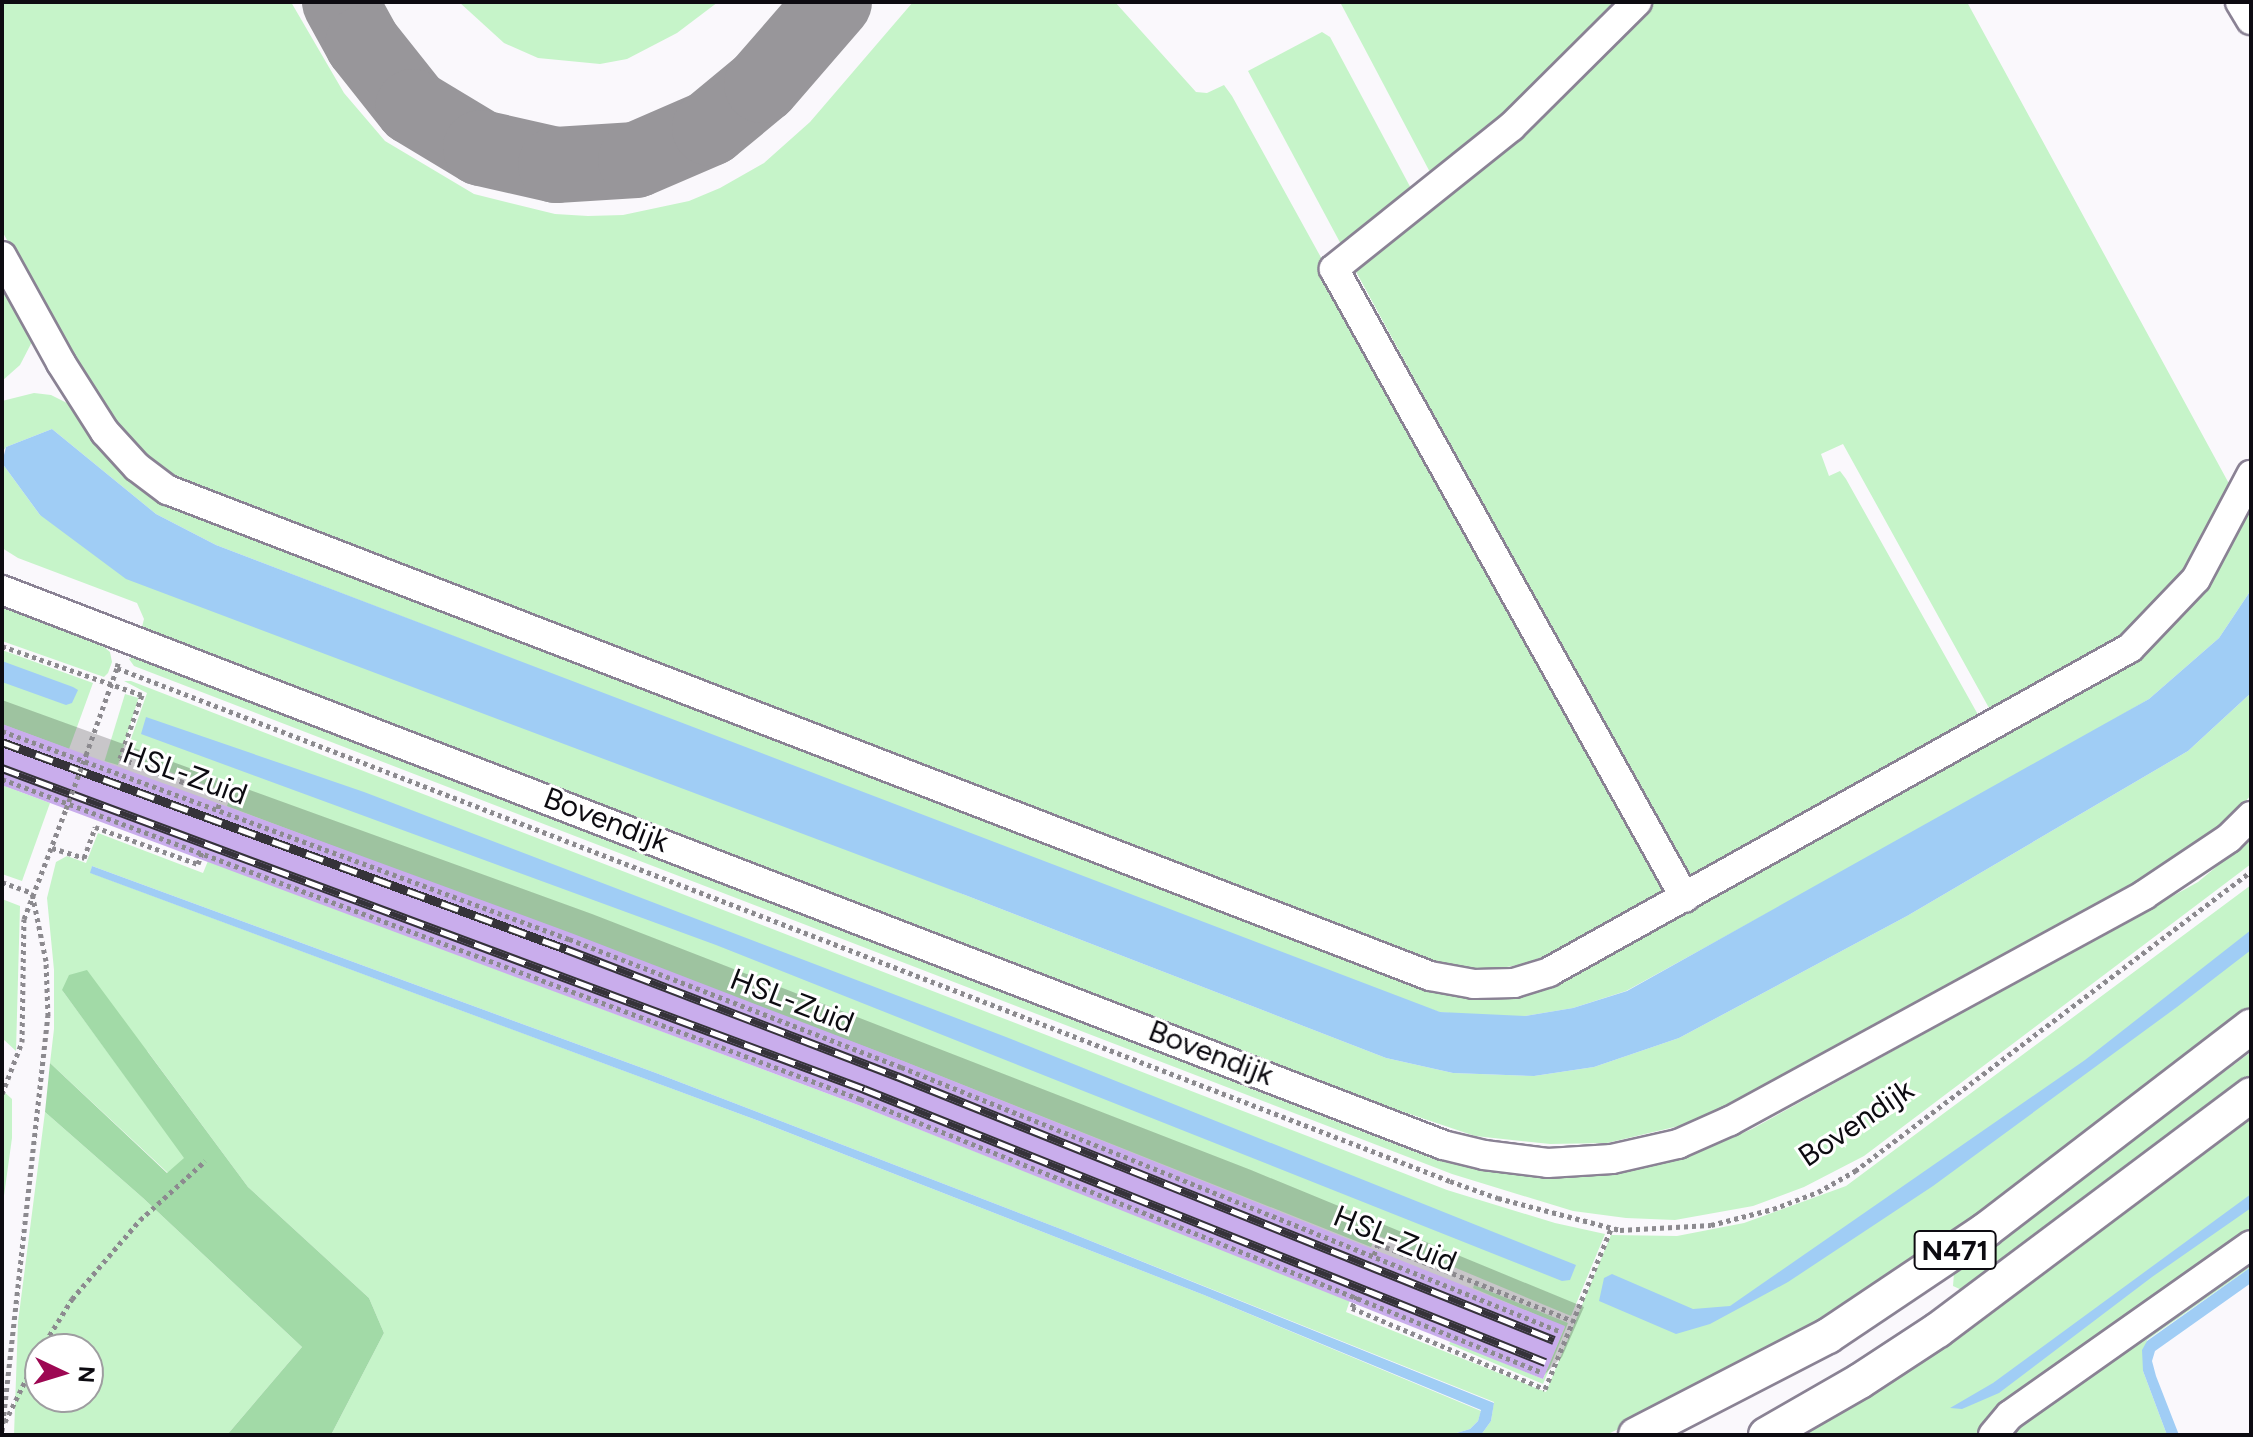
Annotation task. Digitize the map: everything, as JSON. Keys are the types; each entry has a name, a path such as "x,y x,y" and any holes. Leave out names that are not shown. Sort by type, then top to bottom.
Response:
{"main road":[{"name":"N471","path":"1636,1435 1828,1336 1986,1230 2251,1027"},
{"name":"N471","path":"1766,1435 1938,1330 2251,1095"}],"street":[{"path":"1637,2 1511,127 1334,269 1685,898"},
{"path":"2240,2 2251,20"},
{"path":"2,256 61,363 105,432 137,467 168,490 1430,976 1474,984 1514,983 1549,972 2130,648 2196,579 2251,475"},
{"name":"Bovendijk","path":"2,590 1443,1145 1484,1155 1548,1163 1612,1159 1678,1144 1730,1121 2144,895 2229,838 2251,816"},
{"path":"1993,1435 2010,1415 2251,1245"}],"path":[{"path":"2,1094 22,1042 24,919 127,640"},
{"path":"2,646 142,695 120,758 222,797 217,810"},
{"name":"Bovendijk","path":"117,668 1450,1181 1611,1229 1670,1230 1711,1225 1773,1209 1818,1192 1855,1171 2251,872"},
{"name":"HSL-Zuid","path":"2,731 901,1067 1559,1331"},
{"path":"2,779 831,1088 1541,1372"},
{"path":"52,848 84,858 95,827 198,864 202,852"},
{"path":"2,882 32,893"},
{"path":"2,1428 48,1016 46,961 32,893"},
{"path":"51,1333 72,1299 140,1220 205,1161"},
{"path":"1357,1296 1352,1308 1545,1389 1611,1229"},
{"path":"1374,1255 1378,1244 1573,1321"},
{"path":"2,1428 24,1383"}],"green space":[{"path":"2,2 291,2 344,93 385,141 474,194 555,214 588,216 623,215 689,201 720,188 764,163 810,122 913,2 1115,2 1196,92 1207,93 1224,85 1232,96 1669,889 1558,951 1523,964 1474,973 1399,956 227,504 144,463 111,427 2,231"},
{"path":"459,2 718,2 677,33 627,59 600,64 538,58 504,43"},
{"path":"1340,2 1623,2 1513,112 1432,176"},
{"path":"1647,2 1967,2 2233,491 2194,565 2142,626 1994,717 1843,444 1821,454 1829,476 1840,471 1846,479 1981,720 1687,880 1354,268"},
{"path":"1322,32 1330,37 1414,194 1343,248 1248,71"},
{"path":"2,269 33,340 20,365 2,381"},
{"path":"34,393 51,395 81,410 111,454 1494,995 2105,672 2251,496 2251,590 2219,638 2149,699 2018,775 1626,991 1573,1008 1525,1016 1482,1016 1439,1012 1366,987 216,545 156,514 52,429 6,447 2,453 2,401"},
{"path":"2,463 40,515 965,895 1386,1058 1453,1073 1534,1076 1594,1067 1679,1038 1907,916 2188,751 2251,693 2251,795 2222,828 2191,851 1753,1094 1683,1125 1607,1143 1550,1144 1475,1136 1383,1105 375,720 142,627 144,619 137,603 18,558 2,548"},
{"path":"2,607 104,647 110,652 112,662 108,673 104,677 2,641"},
{"path":"2,650 93,683 69,749 2,724"},
{"path":"132,657 1436,1160 1485,1171 1603,1175 1689,1156 1752,1129 2198,882 2251,838 2251,864 1864,1156 1804,1187 1753,1206 1675,1220 1626,1218 1573,1211 1452,1174 134,666 129,659"},
{"path":"124,681 131,681 1447,1190 1555,1223 1605,1234 1571,1316 1377,1235 1371,1247 903,1061 227,806 231,794 125,756 147,693"},
{"path":"125,694 138,698 118,765 105,761"},
{"path":"2,785 50,803 22,881 2,874"},
{"path":"98,833 203,873 208,861 858,1105 1350,1300 1346,1312 1546,1392 1611,1235 1677,1236 1744,1223 1846,1186 2251,885 2251,1012 1980,1216 1733,1373 1606,1435 1481,1435 1491,1421 1494,1402 1066,1231 656,1073 92,866 91,873 759,1121 1204,1295 1481,1411 1478,1421 1470,1429 1450,1435 331,1435 384,1333 369,1298 248,1187 148,1052 62,990 185,1158 168,1173 50,1063 54,1029 54,970 47,898 56,862 67,856 86,863"},
{"path":"2,899 20,906 16,1051 2,1038"},
{"path":"87,970 248,1187 369,1298 384,1333 331,1435 227,1435 302,1347 143,1198 45,1112 50,1063 167,1173 184,1158 62,990 69,975"},
{"path":"2251,1052 2251,1076 2086,1195 1964,1291 1953,1286 1954,1273"},
{"path":"2,1090 12,1099 12,1138 2,1210"},
{"path":"45,1112 143,1198 302,1347 227,1435 14,1435 18,1322"},
{"path":"2251,1119 2251,1235 1983,1435 1801,1435 1904,1373 1964,1331 2080,1248 2148,1191"},
{"path":"2251,1254 2251,1267 2147,1340 2143,1371 2167,1435 2009,1435 2014,1425"},
{"path":"1474,1285 1568,1323 1543,1384 1449,1344 1451,1341 1543,1379 1565,1327 1473,1288"}],"water":[{"path":"52,429 156,514 216,545 1440,1012 1525,1016 1573,1008 1627,991 2149,699 2219,638 2251,590 2251,693 2188,751 1907,916 1679,1038 1594,1067 1534,1076 1453,1073 1386,1058 965,895 126,579 40,515 2,463 6,447"},
{"path":"2,661 78,690 72,703 66,705 2,682"},
{"path":"146,717 364,792 1006,1037 1576,1265 1570,1280 1562,1281 716,945 141,734"},
{"path":"92,866 656,1073 1066,1231 1494,1403 1491,1421 1481,1435 1450,1435 1470,1429 1478,1421 1481,1410 1204,1295 759,1121 90,873"},
{"path":"2251,930 2251,950 2177,1007 1933,1186 1788,1282 1710,1324 1676,1334 1599,1301 1604,1278 1612,1274 1693,1309 1730,1306 2085,1060"},
{"path":"2251,1194 2251,1208 2152,1277 1999,1393 1962,1409 1950,1408 1993,1383"},
{"path":"2251,1267 2251,1283 2155,1351 2152,1361 2156,1376 2179,1435 2167,1435 2143,1371 2142,1350 2147,1341"}],"building":[{"path":"2,724 571,933 903,1061 1565,1326 1543,1379 858,1105 2,785"}],"taxiway":[{"path":"340,2 363,44 413,107 481,148 556,165 636,160 710,128 762,85 834,2"}],"railway":[{"path":"2,742 566,949 897,1076 1554,1340"},
{"path":"2,768 864,1089 1545,1362"}]}
